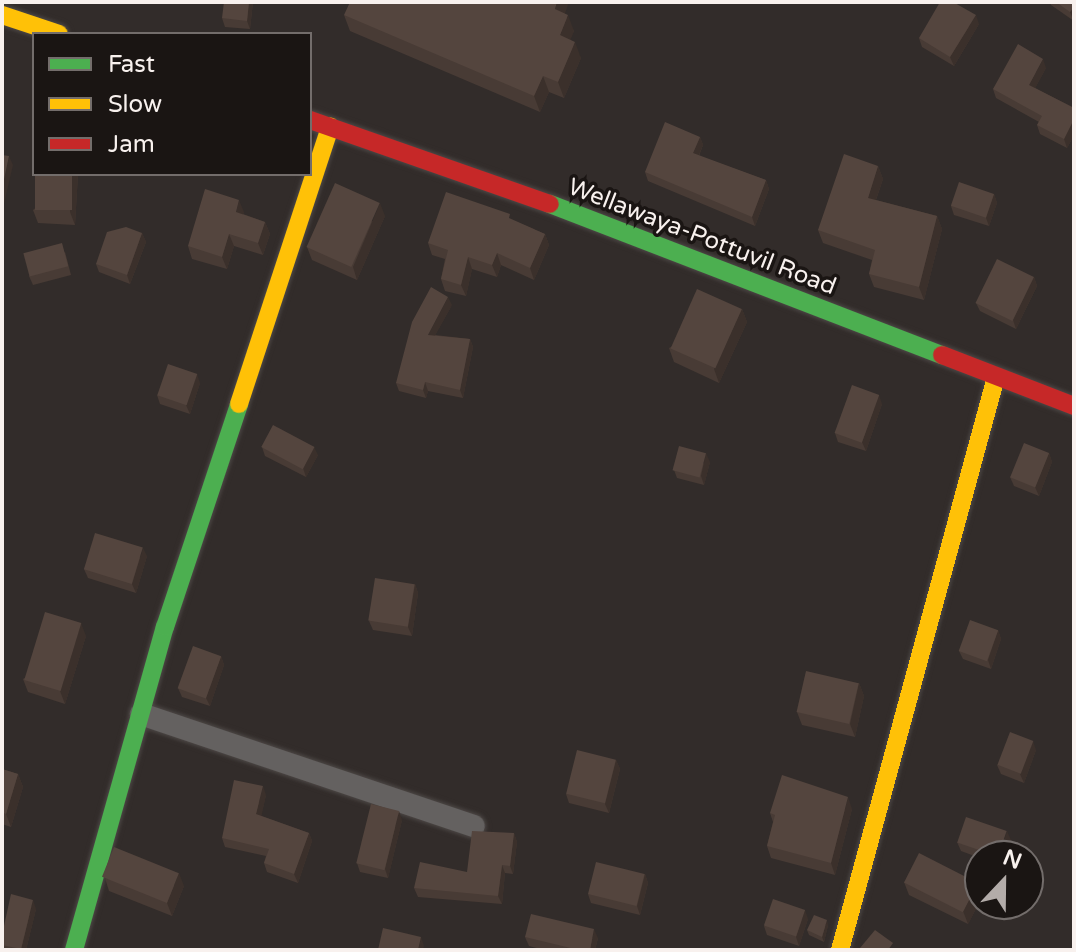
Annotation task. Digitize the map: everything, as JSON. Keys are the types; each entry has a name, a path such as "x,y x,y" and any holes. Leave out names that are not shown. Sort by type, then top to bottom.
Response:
{"main road":[{"path":"2,15 53,32"},
{"name":"Wellawaya-Pottuvil Road","path":"312,121 608,225 1074,406"},
{"path":"74,950 141,714 330,127"},
{"path":"840,950 996,377"}],"street":[{"path":"141,714 474,826"}],"building":[{"path":"224,2 249,2 247,21 222,18"},
{"path":"350,2 557,2 555,9 568,15 560,35 575,42 558,82 543,76 534,96 344,15"},
{"path":"940,2 953,2 976,15 950,57 919,38"},
{"path":"1056,2 1074,2 1074,7 1070,12"},
{"path":"1018,44 1043,59 1029,85 1074,108 1074,119 1064,139 1037,125 1042,116 993,89"},
{"path":"665,122 700,137 693,153 766,180 752,217 645,172"},
{"path":"844,154 878,166 868,198 937,216 919,287 869,274 875,250 818,230"},
{"path":"2,155 9,156 2,189"},
{"path":"35,176 72,176 72,210 35,210"},
{"path":"959,182 994,194 986,218 951,206"},
{"path":"335,183 380,203 351,267 307,247"},
{"path":"205,189 239,200 236,212 265,222 258,243 229,234 222,257 188,246"},
{"path":"446,192 510,214 509,218 545,234 530,268 497,253 492,265 468,257 461,285 441,279 448,250 428,243"},
{"path":"126,227 142,233 127,275 96,264 107,232"},
{"path":"62,243 68,266 30,277 23,253"},
{"path":"997,259 1034,277 1012,321 976,303"},
{"path":"431,287 448,297 428,335 470,339 460,390 425,382 423,390 396,383 412,322"},
{"path":"697,289 742,309 715,368 671,348"},
{"path":"168,364 197,374 187,405 157,395"},
{"path":"852,385 879,395 862,443 835,433"},
{"path":"273,425 314,447 303,469 261,447"},
{"path":"1024,443 1049,453 1035,487 1010,477"},
{"path":"679,446 706,453 700,477 673,470"},
{"path":"95,533 143,548 132,584 84,569"},
{"path":"375,578 415,584 408,627 368,620"},
{"path":"45,612 81,623 61,691 24,680"},
{"path":"970,620 998,630 987,661 959,651"},
{"path":"193,646 221,656 206,699 178,688"},
{"path":"806,671 859,683 849,724 797,712"},
{"path":"1010,732 1033,741 1021,774 997,765"},
{"path":"577,750 616,760 605,803 566,794"},
{"path":"2,769 18,774 6,814 2,812"},
{"path":"782,775 848,797 831,863 767,846 775,815 770,813"},
{"path":"234,780 263,786 256,814 309,833 294,874 264,863 269,849 222,838"},
{"path":"371,804 399,811 384,870 356,863"},
{"path":"966,817 1007,831 1004,840 964,840 964,845 957,843"},
{"path":"472,831 514,833 510,866 502,865 498,896 414,888 420,862 467,872"},
{"path":"114,847 179,873 167,903 102,877"},
{"path":"919,853 964,876 963,912 904,882"},
{"path":"596,862 645,874 637,906 588,894"},
{"path":"11,894 33,900 21,949 2,945"},
{"path":"773,899 805,910 796,937 764,925"},
{"path":"531,914 594,929 590,950 525,937"},
{"path":"814,915 827,920 822,937 807,930"},
{"path":"383,928 421,937 418,950 378,950"},
{"path":"875,930 893,943 888,950 862,950 860,948"}],"traffic: fast":[{"path":"550,204 942,355"},
{"path":"74,950 165,627 239,404"}],"traffic: slow":[{"path":"2,15 53,32"},
{"path":"239,404 330,127"},
{"path":"840,950 996,377"}],"traffic: jam":[{"path":"312,121 550,204"},
{"path":"942,355 1074,406"}]}
